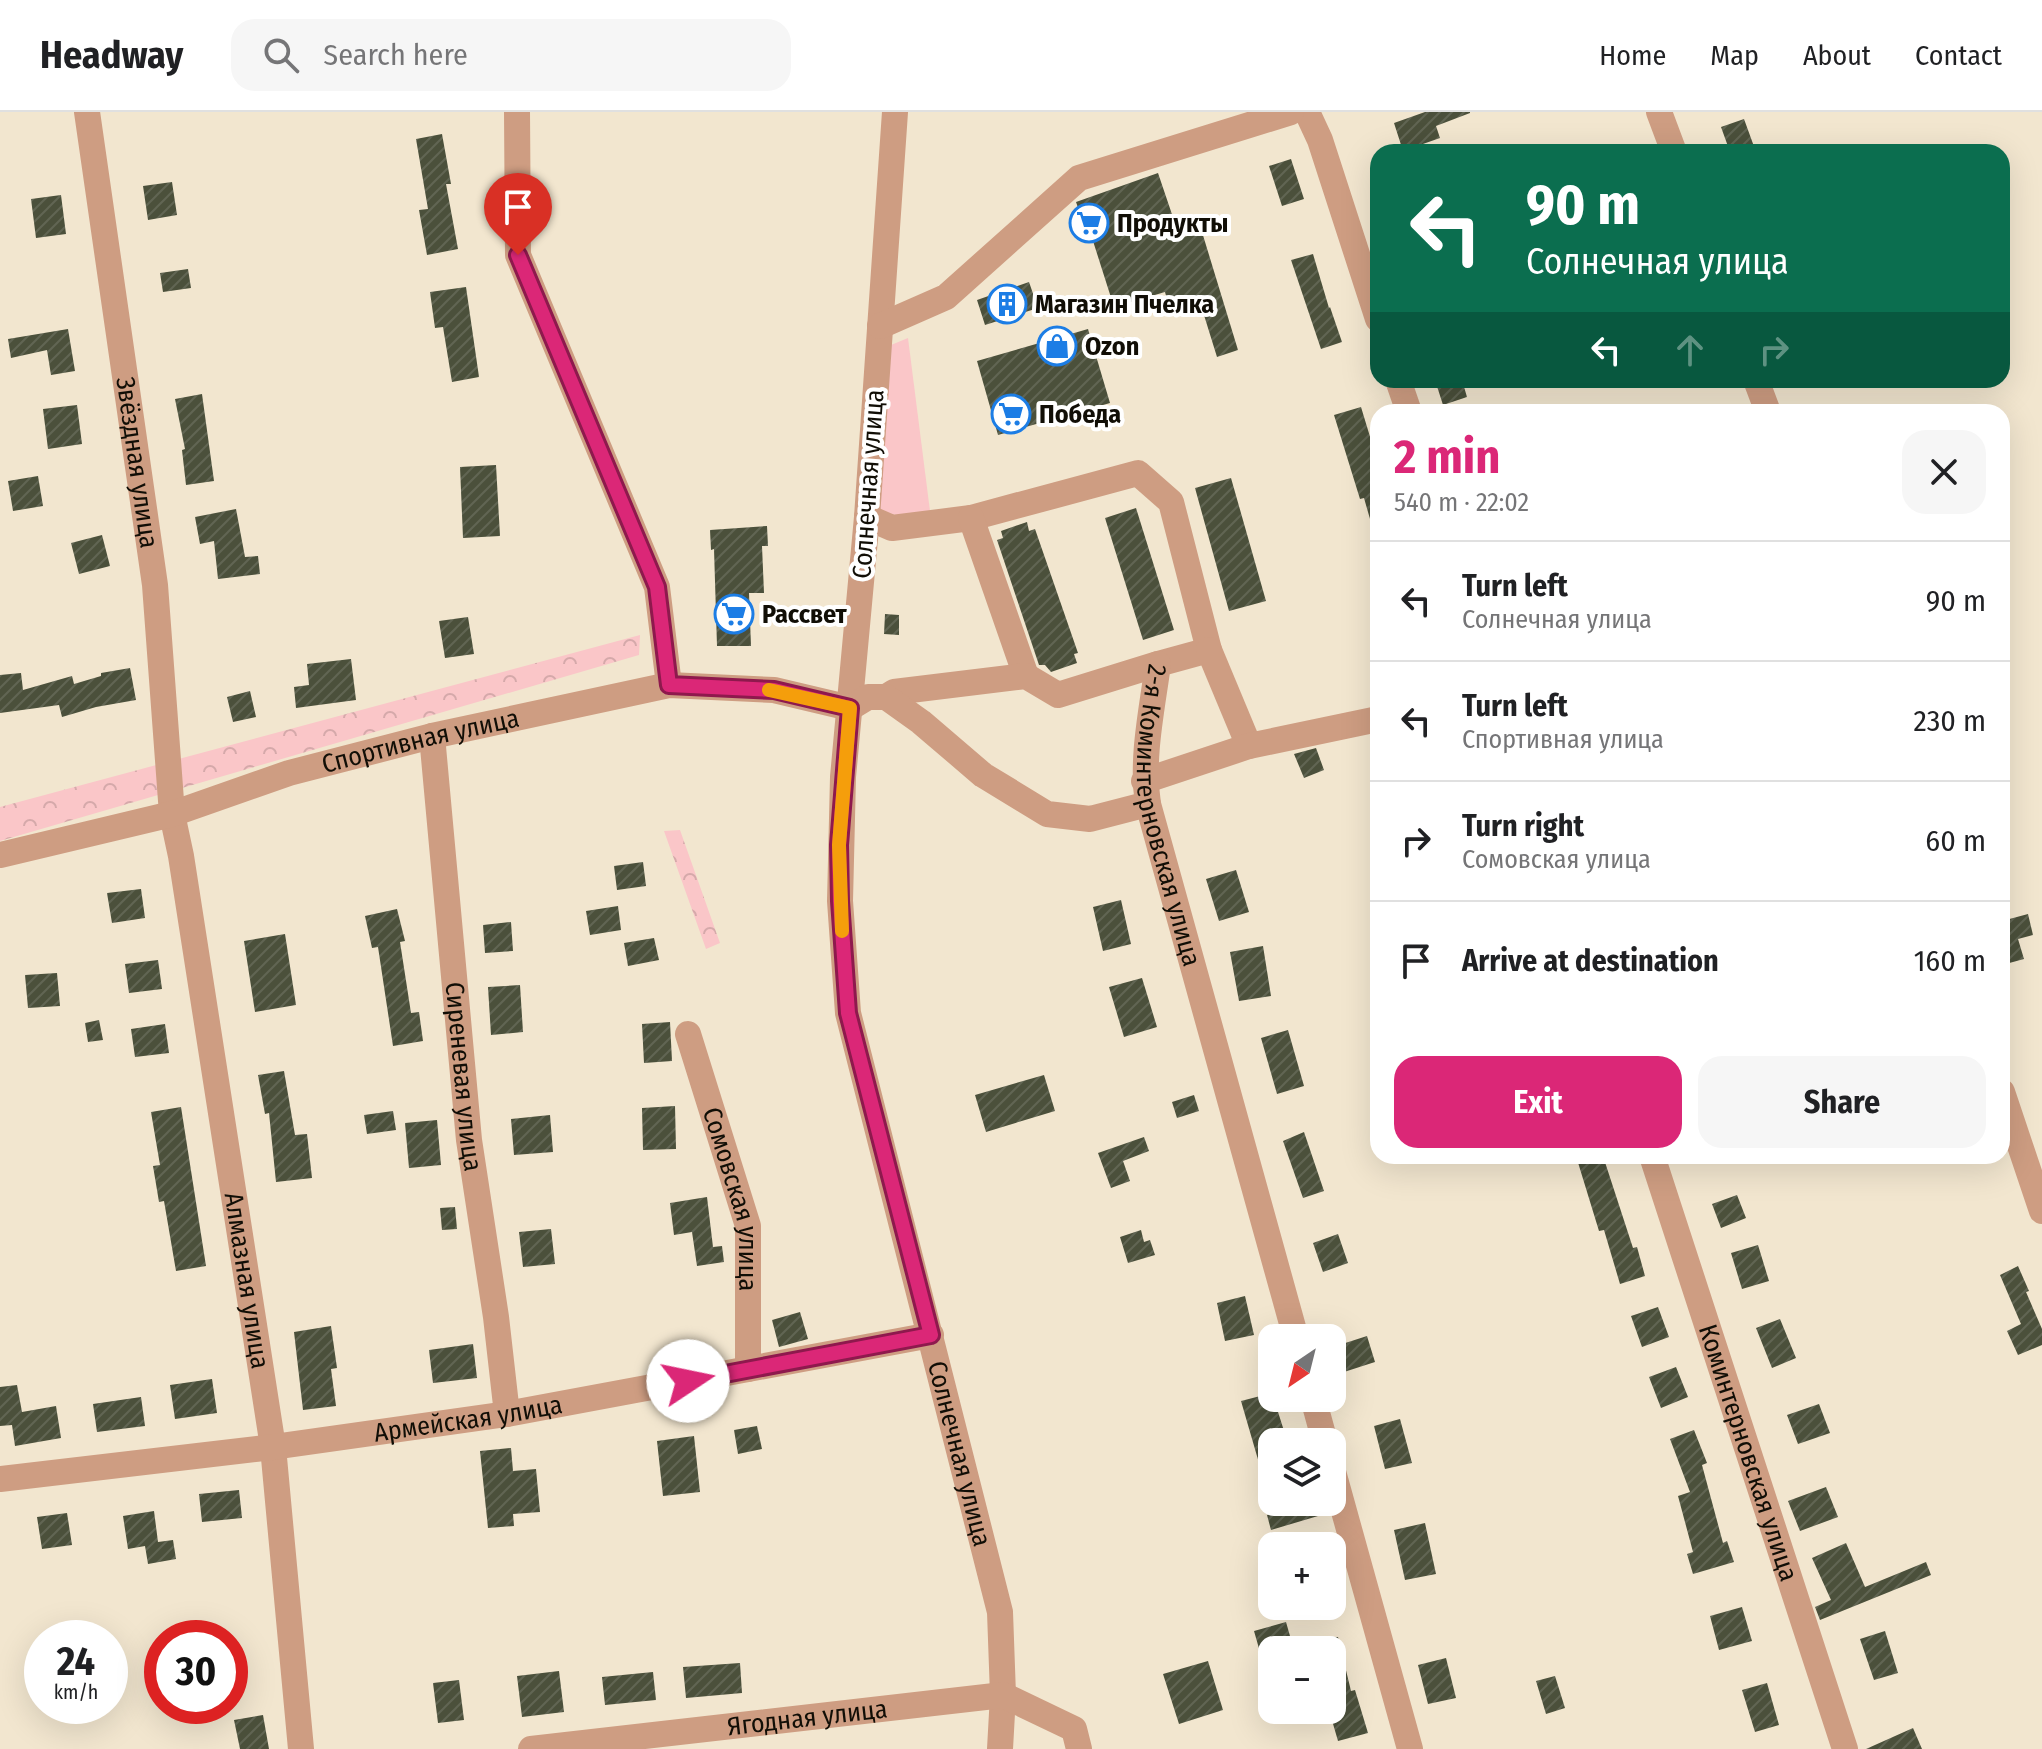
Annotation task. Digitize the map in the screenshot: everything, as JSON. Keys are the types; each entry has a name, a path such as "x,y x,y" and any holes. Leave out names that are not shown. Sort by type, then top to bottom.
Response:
{"street":[{"name":"Звёздная улица","path":"87,112 155,585 172,814"},
{"path":"517,112 518,255 657,587 669,685"},
{"name":"Солнечная улица","path":"895,112 867,517 839,845 840,901 848,1013 1000,1612 1003,1695 1000,1749"},
{"path":"880,326 946,297 1079,178 1291,112"},
{"path":"1307,112 1320,140 1370,294"},
{"path":"1659,112 1671,144"},
{"name":"2-я Коминтерновская улица","path":"867,517 892,528 904,529 971,518 1138,473 1171,502 1209,650 1158,664 1146,792 1292,1324"},
{"path":"971,518 1026,676"},
{"path":"1209,650 1249,746"},
{"path":"850,708 868,697 886,697 894,692 1026,676 1058,695 1158,664"},
{"name":"Спортивная улица","path":"0,855 172,814 289,773 432,736 669,685 774,690 850,708"},
{"path":"886,697 921,722 983,775 1047,814 1090,819 1249,746 1370,721"},
{"name":"Сиреневая улица","path":"432,736 469,1140 496,1317 507,1414"},
{"name":"Алмазная улица","path":"172,814 273,1447 301,1749"},
{"name":"Сомовская улица","path":"688,1034 748,1226 748,1369"},
{"path":"2010,1116 2042,1211"},
{"name":"Коминтерновская улица","path":"1655,1164 1845,1749"},
{"name":"Армейская улица","path":"0,1479 273,1447 507,1414 931,1335"},
{"path":"1345,1516 1410,1749"},
{"path":"1003,1695 1074,1729 1079,1749"},
{"name":"Ягодная улица","path":"531,1749 1003,1695"}],"green space":[{"path":"908,338 930,511 908,518 879,511 891,345"},
{"path":"640,635 639,655 0,841 0,807"},
{"path":"680,830 720,943 706,949 664,831"}],"building":[{"path":"1425,112 1470,112 1436,126 1440,138 1423,144 1401,144 1394,123"},
{"path":"1744,119 1753,144 1727,144 1721,127"},
{"path":"442,134 451,184 446,184 458,249 427,255 419,210 428,209 416,139"},
{"path":"1291,159 1304,199 1282,206 1269,166"},
{"path":"1158,173 1180,238 1202,232 1238,350 1217,357 1199,299 1169,307 1165,292 1114,307 1093,241 1090,242 1076,202"},
{"path":"172,182 177,215 148,220 143,186"},
{"path":"61,195 66,234 36,238 31,199"},
{"path":"1313,254 1342,342 1321,349 1291,260"},
{"path":"188,269 191,288 163,292 160,273"},
{"name":"Магазин Пчелка","path":"1029,282 1038,308 985,325 977,300"},
{"path":"466,287 479,377 452,382 443,327 435,328 430,292"},
{"path":"68,329 75,371 51,375 47,350 11,358 8,339"},
{"path":"1088,329 1110,403 998,435 977,361"},
{"path":"1438,388 1464,388 1467,397 1443,404"},
{"path":"202,394 214,481 186,485 182,450 185,449 175,399"},
{"path":"77,405 82,444 48,449 43,409"},
{"path":"1361,407 1370,437 1370,519 1364,498 1360,499 1334,415"},
{"path":"496,465 500,536 463,538 460,467"},
{"path":"38,476 43,506 13,511 8,481"},
{"path":"1231,478 1266,601 1229,611 1195,488"},
{"path":"1136,508 1174,630 1143,640 1105,518"},
{"path":"236,509 245,557 258,556 260,574 218,579 214,541 200,544 195,517"},
{"path":"1027,522 1029,531 1035,529 1078,653 1074,654 1077,663 1051,672 1045,665 1039,665 997,540 1003,538 1001,531"},
{"path":"767,526 768,546 762,546 764,593 749,593 751,646 717,646 714,549 711,550 710,530"},
{"path":"102,535 110,566 79,574 71,543"},
{"path":"885,614 899,615 899,635 884,634"},
{"path":"468,617 474,654 445,658 439,621"},
{"path":"351,659 356,700 296,708 294,687 309,685 307,664"},
{"path":"130,668 136,700 62,717 59,705 0,713 0,675 21,673 23,690 72,676 74,684 101,676 101,673"},
{"path":"250,691 256,717 233,722 227,697"},
{"path":"1316,748 1324,770 1304,778 1294,754"},
{"path":"643,862 646,886 617,890 614,866"},
{"path":"1236,870 1249,912 1219,921 1206,879"},
{"path":"141,889 145,918 112,923 107,893"},
{"path":"1121,900 1131,944 1103,951 1093,907"},
{"path":"618,906 621,930 590,935 586,911"},
{"path":"397,909 405,941 400,942 411,1013 419,1012 423,1041 393,1046 378,947 372,948 365,916"},
{"path":"2028,914 2033,935 2018,939 2024,959 2010,963 2010,919"},
{"path":"511,922 513,951 485,953 483,925"},
{"path":"285,934 296,1005 255,1012 244,941"},
{"path":"654,938 659,960 628,966 624,943"},
{"path":"1263,946 1271,996 1239,1001 1230,952"},
{"path":"158,960 162,989 129,993 125,964"},
{"path":"57,973 60,1006 28,1008 25,975"},
{"path":"1142,978 1157,1027 1124,1037 1109,987"},
{"path":"520,985 523,1032 491,1035 488,987"},
{"path":"99,1020 103,1040 88,1042 85,1023"},
{"path":"670,1022 672,1061 644,1063 642,1024"},
{"path":"165,1024 169,1053 135,1057 131,1029"},
{"path":"1288,1030 1304,1086 1277,1094 1261,1038"},
{"path":"284,1071 295,1135 307,1134 312,1178 276,1182 269,1113 265,1114 258,1075"},
{"path":"1044,1075 1055,1111 986,1132 975,1095"},
{"path":"1194,1095 1199,1111 1177,1118 1172,1102"},
{"path":"675,1106 676,1149 643,1150 642,1108"},
{"path":"181,1107 206,1266 176,1271 164,1201 159,1202 153,1166 160,1165 151,1112"},
{"path":"393,1111 396,1130 367,1134 364,1115"},
{"path":"550,1115 553,1152 514,1155 511,1119"},
{"path":"437,1120 441,1165 409,1168 405,1123"},
{"path":"1304,1132 1324,1191 1303,1198 1283,1141"},
{"path":"1144,1137 1149,1151 1123,1161 1130,1181 1111,1188 1098,1153"},
{"path":"1578,1164 1606,1164 1645,1276 1620,1284 1604,1230 1599,1231"},
{"path":"1737,1195 1746,1218 1721,1228 1712,1204"},
{"path":"707,1197 713,1247 722,1246 724,1262 697,1266 692,1232 674,1235 670,1203"},
{"path":"455,1207 457,1229 442,1230 440,1208"},
{"path":"551,1229 555,1264 523,1267 519,1232"},
{"path":"1141,1230 1144,1242 1150,1240 1155,1255 1128,1263 1120,1237"},
{"path":"1338,1234 1348,1263 1323,1272 1313,1243"},
{"path":"1758,1245 1769,1281 1742,1289 1731,1253"},
{"path":"2018,1266 2042,1329 2042,1345 2018,1355 2007,1331 2021,1324 2000,1275"},
{"path":"1245,1296 1254,1335 1225,1341 1217,1303"},
{"path":"1658,1307 1669,1337 1642,1347 1631,1316"},
{"path":"800,1312 808,1339 779,1347 772,1320"},
{"path":"1780,1319 1796,1358 1772,1368 1756,1328"},
{"path":"331,1326 337,1368 331,1369 336,1406 303,1410 294,1332"},
{"path":"1367,1336 1375,1362 1346,1371 1346,1343"},
{"path":"473,1344 477,1378 433,1383 429,1350"},
{"path":"1676,1367 1688,1397 1661,1408 1649,1377"},
{"path":"212,1379 217,1413 175,1419 170,1385"},
{"path":"17,1385 22,1412 56,1406 61,1438 15,1446 12,1425 0,1426 0,1387"},
{"path":"141,1397 145,1426 97,1432 93,1404"},
{"path":"1258,1397 1258,1412 1278,1412 1283,1428 1258,1428 1258,1460 1241,1401"},
{"path":"1819,1404 1830,1433 1798,1444 1787,1415"},
{"path":"1400,1419 1412,1463 1385,1469 1374,1426"},
{"path":"757,1426 762,1449 738,1454 734,1430"},
{"path":"1694,1430 1707,1463 1702,1465 1723,1543 1727,1541 1734,1562 1693,1574 1687,1554 1693,1552 1678,1496 1690,1492 1670,1439"},
{"path":"694,1436 700,1492 663,1496 657,1441"},
{"path":"511,1448 513,1471 536,1469 540,1512 513,1514 514,1526 488,1528 480,1451"},
{"path":"1826,1487 1838,1517 1800,1531 1788,1501"},
{"path":"239,1490 242,1518 202,1522 199,1494"},
{"path":"154,1511 158,1542 173,1540 176,1559 148,1564 145,1546 128,1549 123,1516"},
{"path":"67,1513 72,1545 42,1549 37,1517"},
{"path":"1267,1516 1318,1516 1271,1530"},
{"path":"1425,1523 1436,1574 1405,1580 1394,1530"},
{"path":"1846,1543 1865,1587 1926,1562 1931,1575 1820,1620 1815,1607 1831,1600 1812,1558"},
{"path":"1742,1607 1752,1641 1719,1650 1710,1616"},
{"path":"1286,1622 1290,1636 1258,1636 1258,1645 1254,1631"},
{"path":"1885,1631 1898,1673 1874,1680 1860,1639"},
{"path":"1446,1658 1456,1698 1428,1704 1418,1665"},
{"path":"1208,1661 1223,1710 1179,1724 1163,1674"},
{"path":"740,1663 742,1693 686,1698 683,1667"},
{"path":"1346,1670 1368,1733 1338,1741 1333,1724 1346,1724"},
{"path":"559,1671 564,1712 522,1717 517,1676"},
{"path":"653,1672 656,1700 605,1705 602,1677"},
{"path":"1555,1676 1565,1708 1546,1714 1536,1681"},
{"path":"459,1680 464,1720 438,1723 433,1683"},
{"path":"1767,1683 1779,1725 1755,1732 1742,1690"},
{"path":"263,1715 269,1749 240,1749 235,1724 248,1724 248,1718"},
{"path":"1913,1728 1922,1749 1866,1749"}],"slow traffic":[{"path":"769,690 850,708 839,845 842,931"}],"place":[{"name":"Продукты","path":"1089,223"},
{"name":"Магазин Пчелка","path":"1007,304"},
{"name":"Ozon","path":"1057,346"},
{"name":"Победа","path":"1011,414"},
{"name":"Рассвет","path":"734,614"}],"route":[{"path":"518,255 657,587 669,685 774,690 850,708 839,845 848,1013 931,1335 688,1381"}]}
